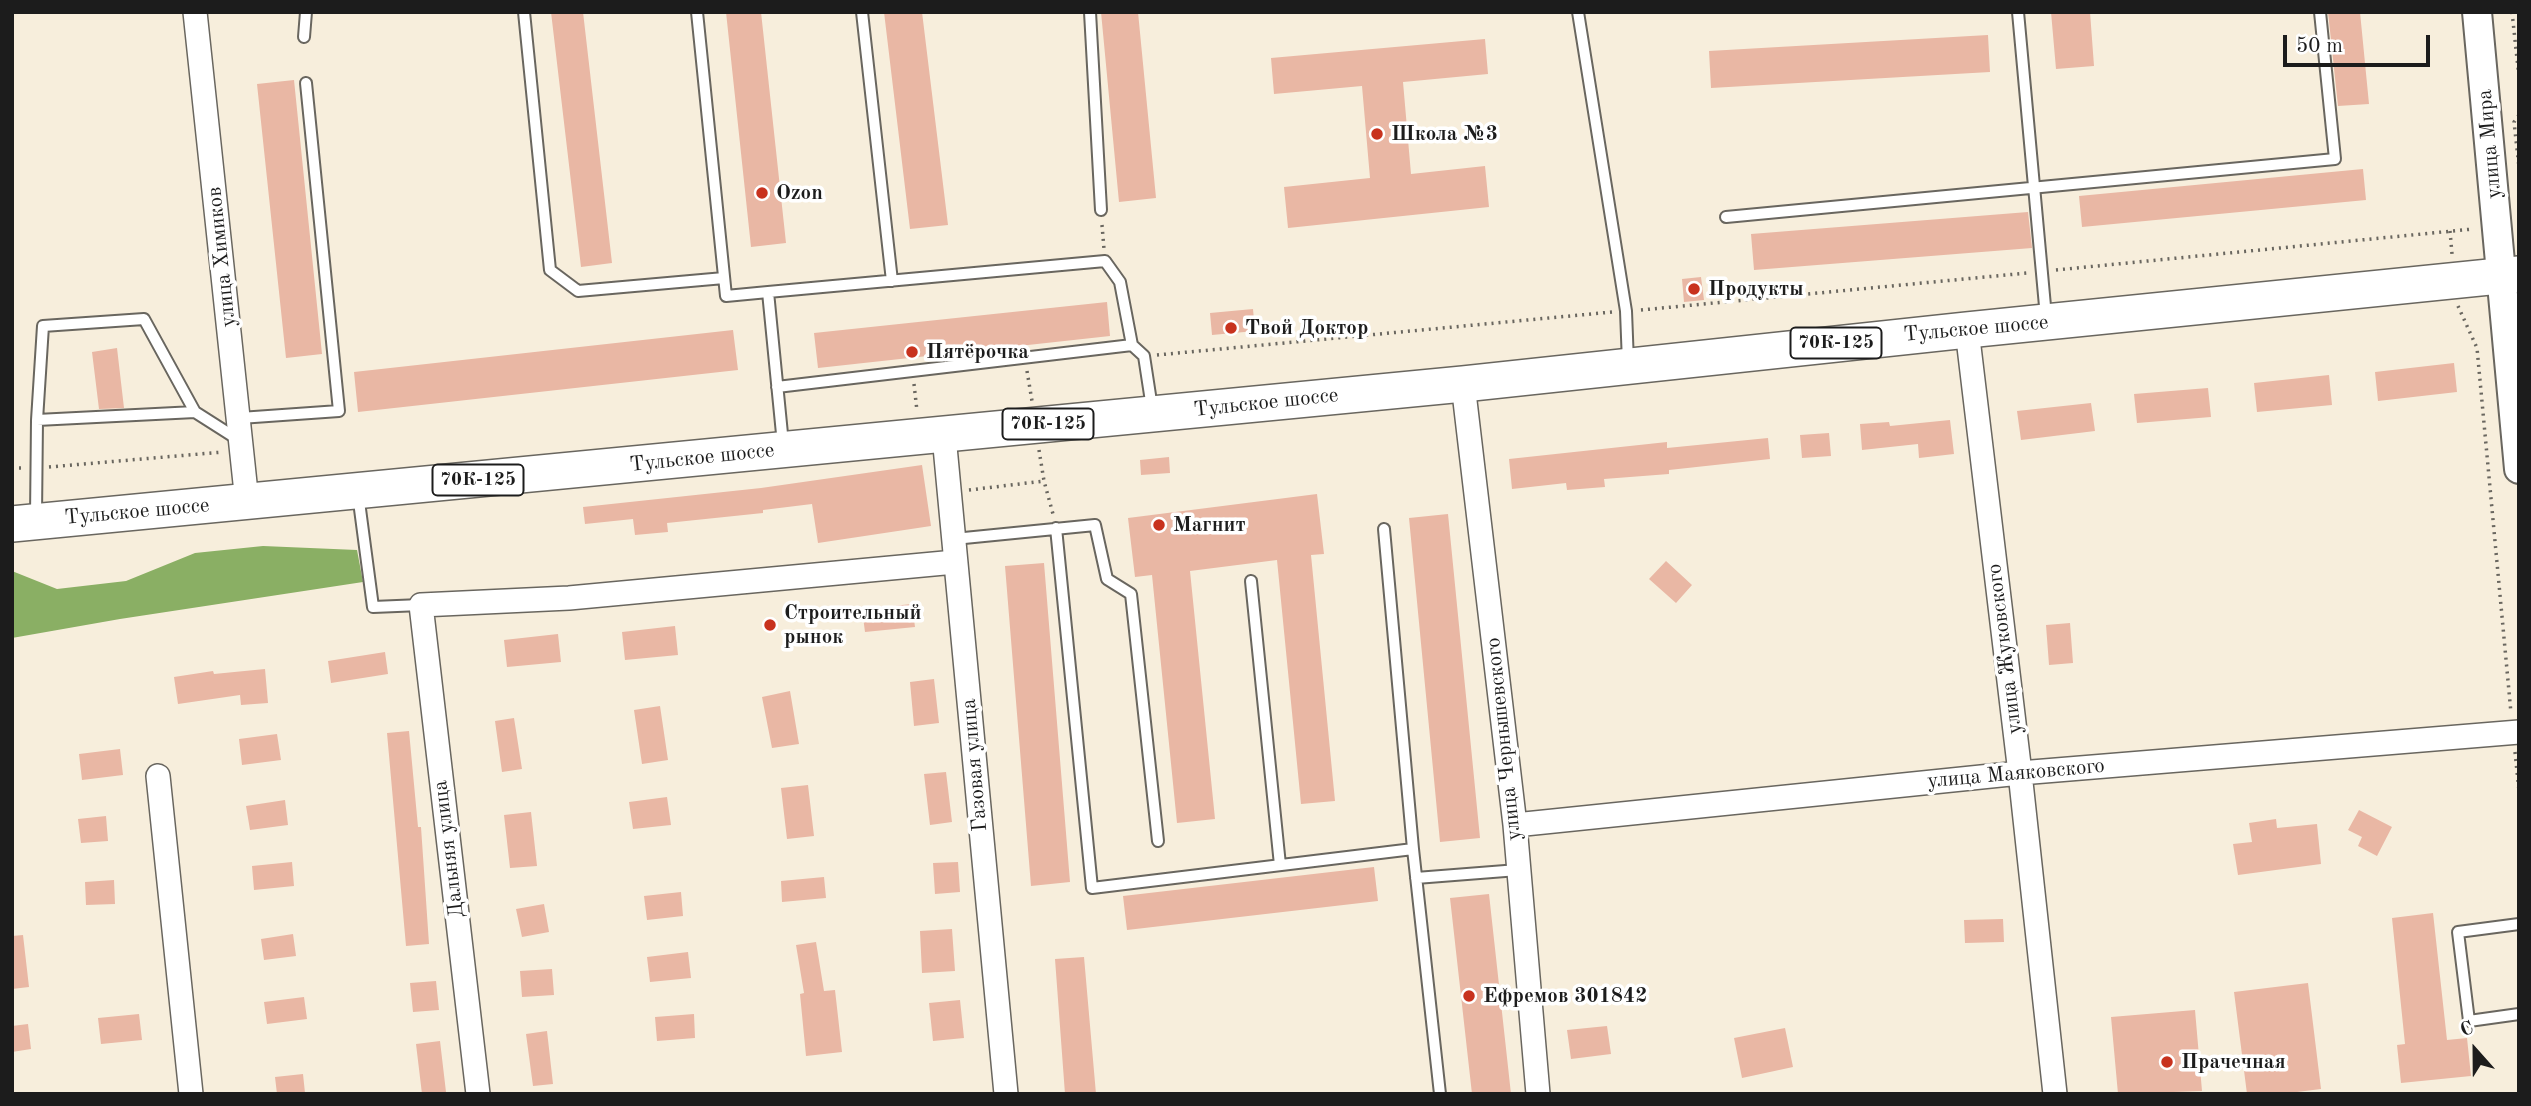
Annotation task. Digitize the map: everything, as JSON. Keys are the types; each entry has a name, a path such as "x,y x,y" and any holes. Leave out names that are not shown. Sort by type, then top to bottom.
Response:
{"main road":[{"name":"Тульское шоссе","path":"24,522 944,436 2510,275"}],"street":[{"name":"улица Химиков","path":"195,12 247,502"},
{"name":"улица Мира","path":"2477,12 2497,227 2510,275 2519,469"},
{"name":"улица Жуковского","path":"1967,330 2055,1094"},
{"name":"улица Чернышевского","path":"1463,384 1515,825 1538,1094"},
{"name":"Газовая улица","path":"944,436 1006,1094"},
{"path":"421,605 569,598 955,562"},
{"name":"Дальняя улица","path":"421,605 478,1094"},
{"name":"улица Маяковского","path":"1515,825 2020,773 2516,732"},
{"path":"158,776 191,1094"}],"lane":[{"path":"304,37 306,12"},
{"path":"524,12 550,270 578,291 724,278"},
{"path":"697,12 726,296 1105,261 1120,282 1132,345 1144,356 1153,414"},
{"path":"862,12 892,281"},
{"path":"1090,12 1101,210"},
{"path":"1578,12 1626,311 1629,365"},
{"path":"2018,12 2046,323"},
{"path":"1726,217 2336,159 2320,12"},
{"path":"240,418 339,411 306,83"},
{"path":"768,292 784,450"},
{"path":"24,522 36,468 43,326 144,319 195,412 242,446"},
{"path":"777,387 1132,345"},
{"path":"37,421 195,412"},
{"path":"358,492 373,607 421,605"},
{"path":"954,539 1095,526 1107,579 1131,594 1158,841"},
{"path":"1056,528 1092,888 1413,849"},
{"path":"1384,528 1413,849 1440,1094"},
{"path":"1251,581 1280,865"},
{"path":"1416,878 1518,870"},
{"path":"2519,925 2458,932 2469,1021 2519,1014"}],"path":[{"path":"2512,12 2519,77"},
{"path":"2519,115 2514,122 2519,167"},
{"path":"1101,210 1105,261"},
{"path":"1144,356 2497,227"},
{"path":"2450,231 2456,303 2477,348 2516,732 2519,790"},
{"path":"12,468 36,468 242,446"},
{"path":"950,492 1044,481"}],"green space":[{"path":"263,546 357,550 363,582 12,638 12,571 57,589 126,581 195,553"}],"building":[{"path":"551,12 583,12 612,263 581,267"},
{"path":"726,12 761,12 786,243 751,247"},
{"path":"884,12 922,12 948,225 910,229"},
{"path":"1101,12 1138,12 1156,198 1119,202"},
{"path":"2051,12 2090,12 2094,66 2056,69"},
{"path":"2328,12 2360,12 2369,104 2338,106"},
{"path":"1988,35 1990,72 1711,88 1709,51"},
{"path":"1485,39 1488,74 1403,82 1411,174 1485,166 1489,207 1288,228 1284,187 1370,178 1362,86 1274,94 1271,58"},
{"path":"294,80 322,354 286,358 257,84"},
{"path":"2363,169 2366,200 2082,227 2079,196"},
{"path":"2028,212 2032,248 1754,270 1751,234"},
{"path":"1701,277 1704,300 1684,302 1682,279"},
{"path":"1107,302 1110,336 818,368 814,333"},
{"path":"1253,309 1255,331 1212,335 1210,313"},
{"path":"733,330 738,370 358,412 354,372"},
{"path":"117,348 124,408 99,409 92,352"},
{"path":"2454,363 2457,392 2378,401 2375,372"},
{"path":"2329,375 2332,405 2257,412 2254,383"},
{"path":"2208,388 2211,417 2137,423 2134,394"},
{"path":"2091,403 2095,431 2021,440 2017,411"},
{"path":"1950,420 1954,454 1919,458 1918,444 1862,450 1860,424 1889,422 1890,426"},
{"path":"1829,433 1831,456 1802,458 1800,435"},
{"path":"1768,438 1770,459 1669,470 1669,474 1604,479 1605,487 1567,490 1566,483 1512,489 1509,459 1667,442 1667,448"},
{"path":"1169,457 1170,473 1141,475 1140,460"},
{"path":"922,465 931,526 818,543 812,504 763,510 763,513 667,523 668,532 635,535 633,519 585,524 583,507 761,488"},
{"path":"1317,494 1324,554 1311,555 1335,801 1301,804 1277,560 1190,571 1215,819 1177,823 1152,575 1135,577 1128,518"},
{"path":"1448,514 1480,838 1440,842 1409,518"},
{"path":"1666,561 1692,585 1676,603 1649,579"},
{"path":"1044,563 1070,882 1031,886 1005,566"},
{"path":"912,604 915,627 865,632 862,609"},
{"path":"2070,623 2073,663 2049,665 2046,625"},
{"path":"675,626 678,655 625,660 622,632"},
{"path":"558,634 561,662 507,667 504,640"},
{"path":"385,652 388,674 331,683 328,661"},
{"path":"265,669 268,703 241,705 240,695 178,704 174,677 213,671 214,674"},
{"path":"934,679 939,723 914,726 910,682"},
{"path":"790,691 799,744 772,748 762,697"},
{"path":"660,706 668,760 642,764 634,710"},
{"path":"514,718 522,769 502,772 495,721"},
{"path":"409,731 418,827 421,827 429,944 406,946 387,733"},
{"path":"277,734 281,760 242,765 239,739"},
{"path":"120,749 123,775 82,780 79,754"},
{"path":"946,772 952,822 930,825 924,774"},
{"path":"808,785 814,836 787,839 781,788"},
{"path":"667,797 671,825 633,829 629,802"},
{"path":"285,800 288,825 250,830 246,806"},
{"path":"2359,810 2392,827 2377,856 2358,846 2362,837 2348,830"},
{"path":"531,812 537,866 510,868 504,815"},
{"path":"106,816 108,841 81,843 78,819"},
{"path":"2276,819 2277,828 2317,824 2321,864 2238,875 2233,844 2252,842 2249,823"},
{"path":"292,862 294,886 254,890 252,866"},
{"path":"958,862 960,892 935,894 933,863"},
{"path":"1374,867 1378,901 1127,930 1123,896"},
{"path":"824,877 826,898 782,902 781,881"},
{"path":"114,880 115,904 86,905 85,882"},
{"path":"681,892 683,916 647,920 644,896"},
{"path":"1489,894 1511,1094 1472,1094 1450,898"},
{"path":"544,904 549,932 522,937 516,909"},
{"path":"2433,913 2447,1040 2467,1038 2471,1076 2401,1083 2397,1045 2405,1044 2392,918"},
{"path":"2003,919 2004,942 1965,943 1964,920"},
{"path":"952,929 955,971 922,973 920,931"},
{"path":"293,934 296,956 264,960 261,939"},
{"path":"23,935 29,987 12,989 12,936"},
{"path":"816,942 824,991 835,990 842,1052 806,1056 800,994 804,993 796,945"},
{"path":"688,952 691,978 650,982 647,957"},
{"path":"1084,957 1096,1094 1065,1094 1055,959"},
{"path":"552,969 554,995 522,997 520,971"},
{"path":"436,981 439,1010 413,1012 410,983"},
{"path":"2308,983 2321,1089 2281,1094 2247,1094 2234,992"},
{"path":"304,997 307,1019 267,1024 264,1002"},
{"path":"960,1000 964,1038 933,1041 929,1003"},
{"path":"2195,1010 2202,1091 2118,1094 2111,1017"},
{"path":"139,1014 142,1040 101,1044 98,1018"},
{"path":"694,1014 695,1038 657,1041 655,1017"},
{"path":"28,1024 31,1049 12,1052 12,1026"},
{"path":"1607,1026 1611,1054 1571,1059 1567,1030"},
{"path":"1785,1028 1793,1067 1742,1078 1734,1038"},
{"path":"547,1031 553,1084 533,1086 526,1034"},
{"path":"440,1041 446,1092 422,1094 416,1044"},
{"path":"303,1074 305,1093 277,1094 275,1077"}],"place":[{"name":"Школа №3","path":"1377,134"},
{"name":"Ozon","path":"762,193"},
{"name":"Продукты","path":"1694,289"},
{"name":"Твой Доктор","path":"1231,328"},
{"name":"Пятёрочка","path":"912,352"},
{"name":"Магнит","path":"1159,525"},
{"name":"Строительный рынок","path":"770,625"},
{"name":"Ефремов 301842","path":"1469,996"},
{"name":"Прачечная","path":"2167,1062"}]}
